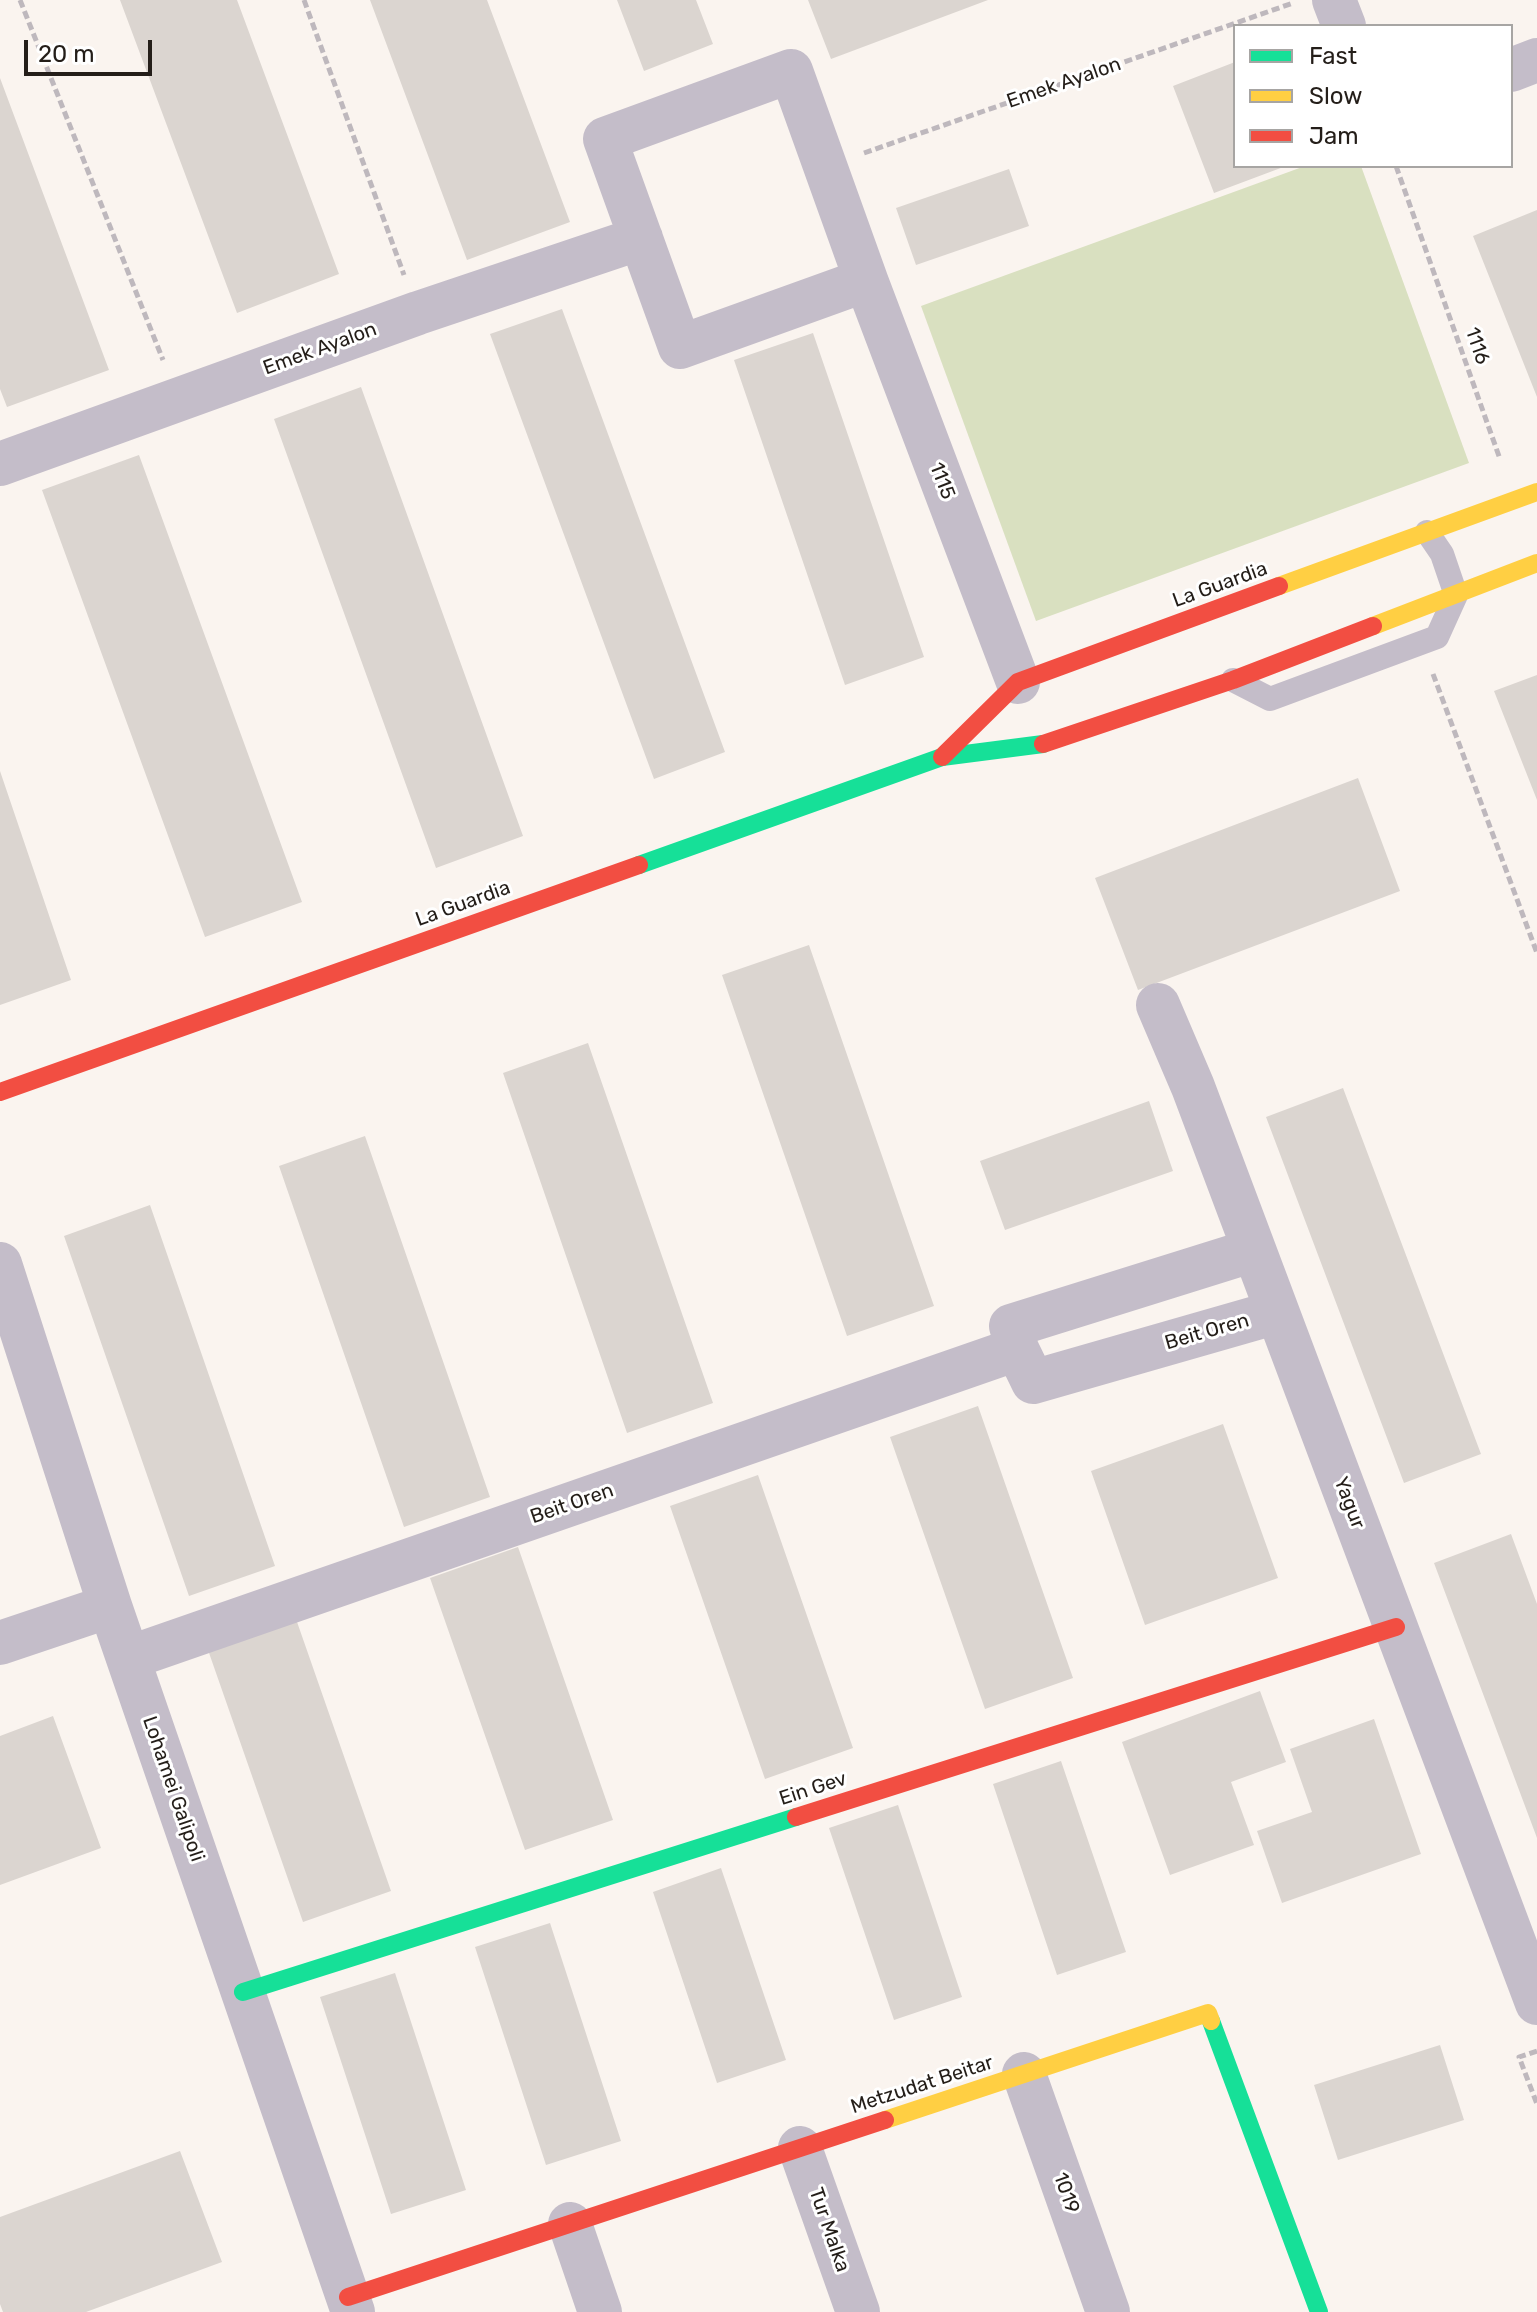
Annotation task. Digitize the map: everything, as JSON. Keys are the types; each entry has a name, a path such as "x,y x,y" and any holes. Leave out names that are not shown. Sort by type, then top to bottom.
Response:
{"street":[{"path":"1334,0 1343,24"},
{"path":"1513,69 1537,60"},
{"name":"1115","path":"641,238 605,139 791,71 866,280 1018,682"},
{"name":"Emek Ayalon","path":"0,464 418,313 641,238"},
{"path":"641,238 680,347 866,280"},
{"name":"La Guardia","path":"942,757 1018,682 1537,492"},
{"name":"La Guardia","path":"0,1092 942,757 1045,744 1233,680 1537,563"},
{"name":"Yagur","path":"1158,1005 1193,1087 1537,2003"},
{"path":"1017,1349 1011,1326 1254,1250"},
{"name":"Lohamei Galipoli","path":"0,1264 110,1606 350,2304"},
{"name":"Beit Oren","path":"128,1658 1017,1349 1033,1382 1277,1312"},
{"path":"0,1643 110,1606"},
{"name":"Ein Gev","path":"243,1992 1396,1627"},
{"name":"Metzudat Beitar","path":"350,2304 570,2224 1208,2013 1319,2312"},
{"name":"1019","path":"1024,2074 1108,2312"},
{"name":"Tur Malka","path":"800,2148 858,2312"},
{"path":"570,2224 600,2312"}],"lane":[{"path":"1233,680 1270,699 1437,637 1456,595 1442,554 1427,532"}],"path":[{"path":"20,0 179,400"},
{"path":"304,0 418,313"},
{"name":"Emek Ayalon","path":"1233,24 1302,0"},
{"name":"Emek Ayalon","path":"825,167 1233,24"},
{"name":"1116","path":"1397,168 1515,501"},
{"path":"1437,637 1429,664 1537,953"},
{"path":"1537,2051 1519,2057 1537,2104"}],"green space":[{"path":"1300,168 1362,168 1469,463 1036,621 921,306"}],"building":[{"path":"120,0 237,0 339,274 237,313"},
{"path":"370,0 487,0 570,222 467,260"},
{"path":"617,0 696,0 713,44 644,71"},
{"path":"808,0 988,0 831,59"},
{"path":"1233,63 1233,168 1281,168 1214,193 1173,86"},
{"path":"0,78 109,370 7,407 0,389"},
{"path":"1009,169 1029,226 916,265 896,208"},
{"path":"1537,210 1537,397 1473,236"},
{"path":"562,309 725,752 654,779 490,334"},
{"path":"813,333 924,657 845,685 734,360"},
{"path":"361,387 523,836 436,868 274,419"},
{"path":"139,455 302,902 205,937 42,490"},
{"path":"1537,675 1537,800 1494,691"},
{"path":"0,771 71,980 0,1005"},
{"path":"1358,778 1400,891 1138,990 1095,878"},
{"path":"809,945 934,1306 847,1336 722,975"},
{"path":"588,1043 713,1403 627,1433 503,1073"},
{"path":"1343,1088 1481,1454 1404,1483 1266,1117"},
{"path":"1149,1101 1173,1171 1005,1230 980,1161"},
{"path":"365,1136 490,1497 404,1527 279,1166"},
{"path":"150,1205 275,1566 189,1596 64,1236"},
{"path":"978,1406 1073,1678 985,1709 890,1437"},
{"path":"1223,1424 1278,1578 1145,1625 1091,1471"},
{"path":"758,1475 853,1748 765,1779 670,1506"},
{"path":"1511,1534 1537,1604 1537,1838 1434,1563"},
{"path":"518,1547 613,1820 525,1850 430,1578"},
{"path":"296,1619 391,1891 303,1922 208,1650"},
{"path":"1260,1691 1286,1762 1231,1782 1254,1845 1170,1875 1122,1742"},
{"path":"53,1716 101,1848 0,1885 0,1736"},
{"path":"1374,1719 1421,1854 1282,1903 1257,1831 1312,1812 1290,1749"},
{"path":"1061,1761 1126,1952 1057,1975 993,1784"},
{"path":"898,1805 962,1997 894,2020 829,1828"},
{"path":"721,1868 786,2060 717,2083 653,1892"},
{"path":"550,1923 621,2141 546,2165 475,1947"},
{"path":"395,1973 466,2190 391,2214 320,1997"},
{"path":"1440,2045 1464,2120 1338,2160 1314,2085"},
{"path":"180,2151 222,2262 86,2312 3,2312 0,2304 0,2217"}],"traffic: fast":[{"path":"639,865 942,757 1043,744"},
{"path":"243,1992 796,1817"},
{"path":"1211,2021 1319,2312"}],"traffic: slow":[{"path":"1279,586 1537,492"},
{"path":"1373,626 1537,563"},
{"path":"885,2120 1208,2013 1211,2021"}],"traffic: jam":[{"path":"942,757 1018,682 1279,586"},
{"path":"1043,744 1233,680 1373,626"},
{"path":"0,1092 639,865"},
{"path":"796,1817 1396,1627"},
{"path":"348,2297 885,2120"}]}
